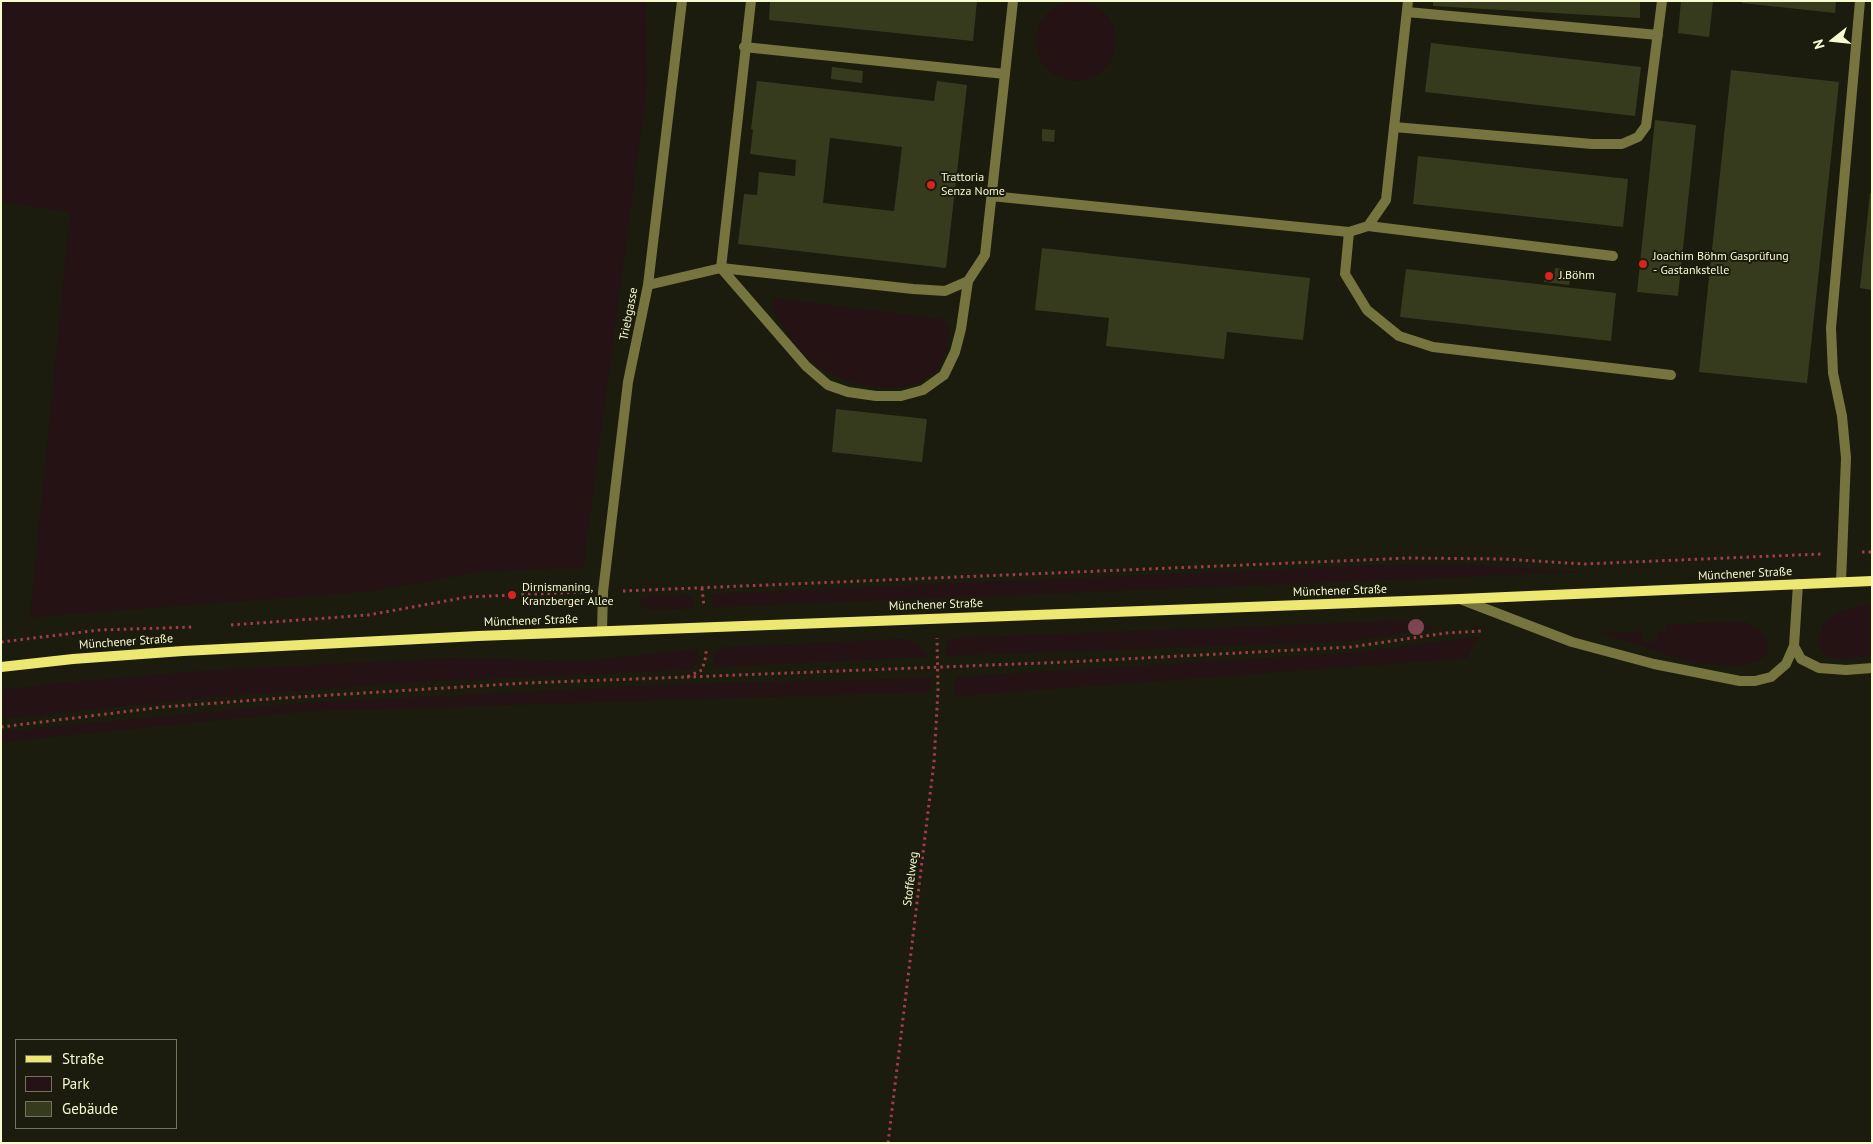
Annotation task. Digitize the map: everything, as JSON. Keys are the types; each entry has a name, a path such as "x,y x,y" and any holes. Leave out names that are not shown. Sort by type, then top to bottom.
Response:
{"main road":[{"name":"Münchener Straße","path":"1,667 73,658 184,651 602,631 936,617 1460,599 1872,581"}],"street":[{"name":"Triebgasse","path":"602,631 603,592 628,382 648,284 682,1"},
{"path":"751,1 744,47 721,268 806,366 828,385 848,392 876,396 901,396 923,390 944,376 955,352 961,329 968,282 985,255 1013,1"},
{"path":"1394,127 1592,144 1622,144 1638,137 1646,126 1662,1"},
{"path":"1841,582 1846,458 1842,416 1833,373 1831,328 1860,1"},
{"path":"1368,226 1386,200 1407,6 1658,35"},
{"path":"744,47 1005,74"},
{"path":"991,196 1349,232 1368,226 1613,256"},
{"path":"1349,232 1345,274 1367,310 1399,336 1434,347 1671,375"},
{"path":"648,284 721,268 937,291 945,291 968,282"},
{"path":"1460,599 1572,642 1654,664 1740,682 1770,677 1786,664 1794,646 1798,584"},
{"path":"1794,646 1800,659 1819,668 1846,670 1872,668"}],"path":[{"path":"225,626 368,614 468,597 1410,558 1503,559 1584,564 1872,552"},
{"path":"687,677 702,670 706,656 702,588"},
{"name":"Stoffelweg","path":"888,1143 934,762 939,668 936,617"},
{"path":"1,642 100,630 197,627"},
{"path":"1,727 163,708 282,698 526,683 939,668 1351,647 1446,633 1486,631"}],"green space":[{"path":"1,1 646,1 647,85 583,567 477,572 375,591 30,617 70,212 1,202"},
{"path":"1076,1 1091,4 1104,13 1113,26 1116,41 1113,56 1104,69 1091,78 1076,81 1061,78 1048,69 1039,56 1036,41 1039,26 1048,13 1061,4"},
{"path":"773,298 941,319 949,326 947,350 938,369 921,382 900,388 877,388 850,382 833,375 810,361 791,341 772,307"},
{"path":"1408,564 1463,564 1583,572 713,607 712,594"},
{"path":"692,595 693,608 652,610 641,606 640,599 651,596"},
{"path":"1862,605 1872,605 1872,656 1847,659 1832,658 1822,651 1819,642 1821,629 1829,618 1841,611"},
{"path":"1391,621 1412,622 1437,628 1351,641 945,656 948,641 957,638"},
{"path":"1746,622 1760,629 1766,639 1768,652 1758,661 1736,666 1694,663 1601,633 1642,632 1643,642 1657,641 1657,631 1666,631 1666,624"},
{"path":"1478,637 1467,658 955,696 955,677 1351,653"},
{"path":"904,639 920,646 928,657 712,667 715,652 724,647"},
{"path":"698,649 697,663 690,669 683,670 413,682 211,697 1,719 1,690 60,683 200,671 450,658 584,661"},
{"path":"931,678 930,692 307,711 1,742 1,732 302,703 683,684"}],"building":[{"path":"770,1 977,1 973,41 769,20"},
{"path":"1433,1 1640,1 1640,18 1433,6"},
{"path":"1681,1 1713,1 1709,37 1678,33"},
{"path":"1742,1 1836,1 1835,13 1742,3"},
{"path":"1431,43 1641,67 1635,116 1425,92"},
{"path":"832,67 863,71 862,83 831,79"},
{"path":"1731,70 1839,82 1807,383 1699,372"},
{"path":"757,81 934,101 937,81 967,85 946,268 738,244 744,194 757,195 759,172 795,176 796,160 750,154 753,130 751,129","holes":["830,138 902,147 894,211 823,203"]},
{"path":"1655,120 1696,125 1678,296 1637,292"},
{"path":"1042,129 1055,130 1054,142 1042,141"},
{"path":"1418,156 1628,179 1623,227 1413,204"},
{"path":"1870,193 1872,193 1872,290 1860,288"},
{"path":"1042,248 1310,278 1303,340 1227,332 1224,359 1106,346 1109,318 1035,310"},
{"path":"1555,268 1564,269 1563,278 1570,279 1569,285 1544,282 1545,275 1554,277"},
{"path":"1406,269 1616,293 1611,341 1400,317"},
{"path":"836,409 927,419 922,462 832,452"}],"place":[{"name":"Trattoria Senza Nome","path":"931,185"},
{"name":"Joachim Böhm Gasprüfung - Gastankstelle","path":"1643,264"},
{"name":"J.Böhm","path":"1549,276"},
{"name":"Dirnismaning, Kranzberger Allee","path":"512,595"}]}
